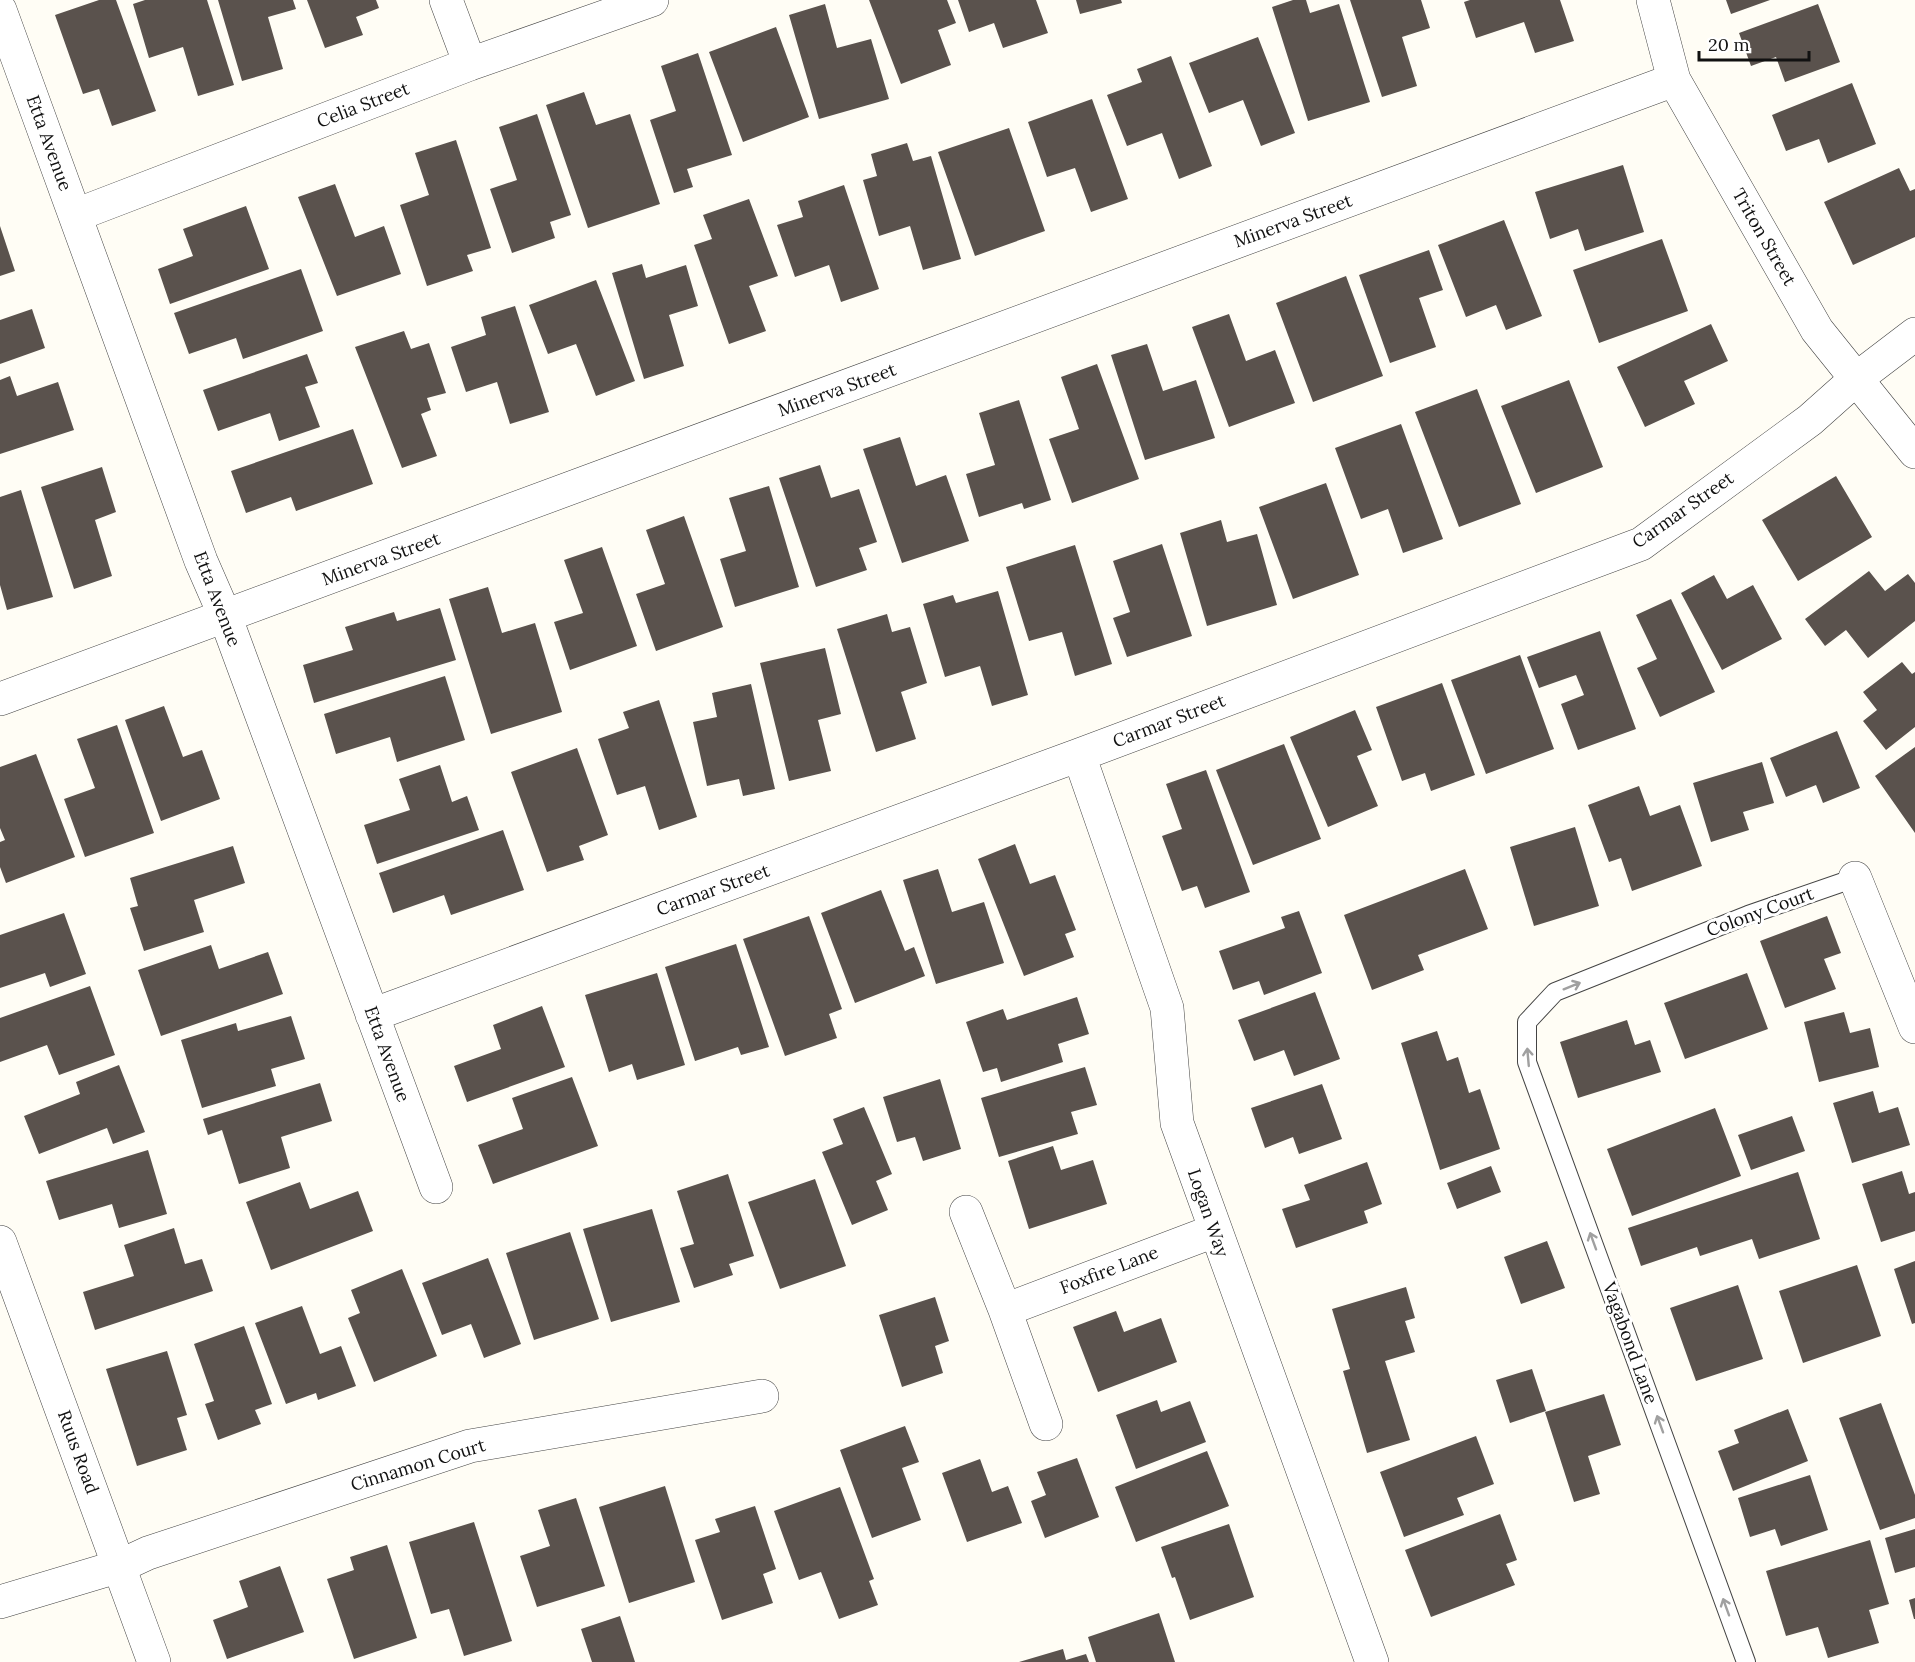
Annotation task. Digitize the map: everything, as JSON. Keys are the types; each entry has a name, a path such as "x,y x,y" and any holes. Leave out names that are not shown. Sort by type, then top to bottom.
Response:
{"street":[{"path":"446,0 470,64"},
{"name":"Celia Street","path":"76,215 470,64 652,0"},
{"name":"Triton Street","path":"1653,0 1674,80 1817,330 1915,452"},
{"name":"Etta Avenue","path":"0,10 201,561 225,616 436,1187"},
{"name":"Minerva Street","path":"0,699 1674,80"},
{"name":"Carmar Street","path":"372,1015 1078,755 1641,544 1810,420 1856,379 1915,334"},
{"name":"Logan Way","path":"1078,755 1167,1008 1177,1123 1214,1231 1372,1662"},
{"name":"Colony Court","path":"1855,878 1915,1027"},
{"path":"966,1212 1005,1310 1046,1424"},
{"name":"Foxfire Lane","path":"1005,1310 1214,1231"},
{"name":"Ruus Road","path":"0,1242 154,1662"},
{"name":"Cinnamon Court","path":"0,1602 120,1566 148,1553 470,1446 762,1396"}],"lane":[{"name":"Colony Court","path":"1527,1022 1555,992 1748,915 1855,878"},
{"name":"Vagabond Lane","path":"1527,1022 1527,1062 1746,1662"}],"building":[{"path":"99,0 116,0 156,111 112,126 99,89 83,94 55,15"},
{"path":"145,0 207,0 234,85 198,96 183,47 149,58 133,4"},
{"path":"218,0 293,0 296,9 268,17 283,69 242,81"},
{"path":"307,0 376,0 379,8 356,17 363,35 325,48"},
{"path":"869,0 947,0 956,23 938,30 951,65 901,84"},
{"path":"958,0 1036,0 1048,33 1003,48 994,23 969,32"},
{"path":"1076,0 1121,0 1122,3 1080,14"},
{"path":"1293,0 1306,0 1310,13 1339,4 1370,102 1308,121 1272,7"},
{"path":"1350,0 1421,0 1430,28 1402,37 1417,86 1382,97"},
{"path":"1470,0 1560,0 1574,41 1535,53 1524,22 1476,38 1464,2"},
{"path":"1726,0 1770,0 1731,14"},
{"path":"825,4 837,48 871,39 889,99 819,119 789,15"},
{"path":"1818,4 1840,62 1785,82 1776,57 1751,66 1739,33"},
{"path":"776,27 809,117 743,142 709,52"},
{"path":"1258,37 1295,133 1261,146 1243,100 1209,113 1189,63"},
{"path":"698,53 732,155 687,169 693,187 674,193 650,120 676,111 661,66"},
{"path":"1171,56 1212,166 1179,179 1162,133 1127,146 1107,95 1142,82 1137,69"},
{"path":"1852,83 1876,144 1828,163 1819,139 1786,151 1772,115"},
{"path":"584,92 596,125 630,114 660,204 588,228 546,105"},
{"path":"1092,99 1128,199 1091,212 1075,168 1047,177 1028,122"},
{"path":"537,114 571,215 550,222 555,238 512,253 490,189 517,180 499,127"},
{"path":"1009,128 1045,231 975,256 938,152"},
{"path":"456,140 491,248 467,255 473,271 427,286 400,205 429,195 415,153"},
{"path":"907,143 913,161 931,156 961,259 923,270 910,226 879,236 863,180 877,176 871,154"},
{"path":"1623,165 1644,232 1585,251 1578,229 1550,239 1535,192"},
{"path":"1899,168 1910,191 1915,189 1915,237 1853,265 1824,202"},
{"path":"335,184 355,237 384,226 401,274 337,296 298,197"},
{"path":"844,185 879,289 841,302 829,265 795,277 777,225 803,217 798,201"},
{"path":"749,199 778,276 749,286 766,331 729,344 694,245 712,239 703,215"},
{"path":"246,206 269,269 170,304 158,269 193,256 183,229"},
{"path":"1504,220 1542,316 1506,330 1496,305 1466,317 1438,245"},
{"path":"0,226 15,271 0,276"},
{"path":"1662,239 1688,311 1599,343 1573,270"},
{"path":"1429,250 1443,290 1419,298 1436,347 1390,363 1359,275"},
{"path":"642,264 646,278 686,265 698,306 669,315 684,366 644,379 612,273"},
{"path":"301,269 323,331 243,359 236,338 189,354 174,313"},
{"path":"1346,276 1383,376 1313,402 1276,303"},
{"path":"596,280 635,381 596,396 576,344 548,354 529,305"},
{"path":"515,306 549,412 510,424 497,382 466,392 451,347 486,335 481,317"},
{"path":"32,309 45,348 0,364 0,320"},
{"path":"1229,314 1246,361 1275,350 1295,403 1229,427 1192,327"},
{"path":"1711,324 1728,361 1684,381 1695,404 1645,427 1617,367"},
{"path":"404,331 411,349 429,343 446,393 427,398 431,410 421,414 437,456 402,468 355,347"},
{"path":"1147,344 1163,391 1196,380 1215,438 1145,460 1111,355"},
{"path":"307,354 318,383 305,387 320,427 279,441 270,413 218,431 203,390"},
{"path":"1097,364 1139,479 1072,503 1049,439 1079,429 1061,377"},
{"path":"10,376 17,396 58,382 74,430 0,454 0,380"},
{"path":"1569,380 1603,467 1536,493 1501,406"},
{"path":"1477,389 1521,504 1459,527 1415,412"},
{"path":"1019,400 1051,500 1024,509 1022,503 979,517 966,474 995,465 979,413"},
{"path":"1401,424 1443,539 1403,553 1388,509 1361,519 1335,448"},
{"path":"353,429 373,484 296,511 291,497 246,513 231,471"},
{"path":"900,437 916,486 946,475 969,541 902,563 863,449"},
{"path":"820,465 831,498 859,489 877,542 859,548 867,570 816,587 779,478"},
{"path":"102,467 116,512 95,520 112,576 74,589 41,487"},
{"path":"1836,476 1872,537 1798,581 1762,520"},
{"path":"1326,483 1359,575 1293,599 1259,507"},
{"path":"769,486 799,587 735,607 720,559 746,551 729,498"},
{"path":"21,490 53,597 7,610 0,585 0,497"},
{"path":"684,516 723,627 656,651 636,594 665,584 646,530"},
{"path":"1221,520 1227,542 1257,534 1277,605 1207,626 1180,533"},
{"path":"1162,544 1192,636 1127,657 1113,618 1130,612 1113,561"},
{"path":"1075,545 1112,664 1075,676 1062,632 1029,641 1006,567"},
{"path":"602,547 637,646 570,670 554,622 583,613 564,560"},
{"path":"1869,571 1885,591 1908,574 1915,583 1915,621 1868,658 1846,630 1825,646 1805,619"},
{"path":"1714,575 1727,599 1753,585 1782,639 1722,670 1681,593"},
{"path":"488,587 502,633 535,623 562,712 491,734 449,599"},
{"path":"998,591 1028,695 992,706 980,666 945,677 923,604 953,595 956,603"},
{"path":"1671,599 1715,692 1660,717 1637,668 1657,659 1636,615"},
{"path":"440,608 456,660 314,703 303,665 353,650 345,627 394,612 397,621"},
{"path":"887,614 892,632 910,627 927,683 901,692 916,739 876,752 837,629"},
{"path":"1600,631 1636,729 1578,750 1561,704 1584,695 1576,675 1539,688 1527,657"},
{"path":"825,648 841,714 818,720 831,771 789,781 760,663"},
{"path":"1520,655 1554,749 1486,774 1451,680"},
{"path":"1902,662 1912,674 1915,672 1915,727 1886,750 1863,721 1877,710 1863,692"},
{"path":"445,676 465,740 397,762 390,737 336,754 324,714"},
{"path":"1442,683 1475,775 1431,791 1425,773 1402,781 1376,707"},
{"path":"751,684 775,789 743,796 739,779 707,786 693,722 717,717 712,693"},
{"path":"659,700 697,817 659,830 645,786 617,795 598,739 629,728 623,712"},
{"path":"164,706 183,757 202,750 220,799 161,821 125,720"},
{"path":"1355,710 1372,750 1357,756 1378,806 1328,827 1290,737"},
{"path":"117,725 154,833 85,857 64,799 95,788 77,739"},
{"path":"1837,731 1860,788 1823,803 1816,785 1786,797 1770,758"},
{"path":"1284,744 1321,839 1253,865 1216,770"},
{"path":"1915,747 1915,833 1875,776"},
{"path":"577,748 608,835 579,846 584,860 547,872 511,772"},
{"path":"36,754 75,857 6,883 0,867 0,842 5,840 0,828 0,767"},
{"path":"1762,762 1774,803 1743,812 1749,830 1711,842 1693,783"},
{"path":"440,765 452,802 467,796 479,830 377,864 364,825 410,810 399,779"},
{"path":"1206,770 1250,892 1205,908 1197,886 1182,891 1162,836 1182,829 1166,784"},
{"path":"1639,786 1650,816 1680,805 1702,866 1632,891 1621,858 1609,862 1588,805"},
{"path":"1575,827 1599,906 1534,926 1510,847"},
{"path":"503,830 524,890 451,915 444,895 393,913 379,873"},
{"path":"1015,844 1030,884 1055,875 1076,930 1065,934 1074,957 1024,976 978,859"},
{"path":"233,846 245,883 194,900 204,932 144,951 130,908 138,906 130,878"},
{"path":"938,869 952,912 984,902 1004,963 936,984 903,880"},
{"path":"1465,869 1488,929 1418,955 1424,970 1372,990 1344,915"},
{"path":"881,890 905,951 914,947 925,976 855,1003 821,913"},
{"path":"1299,911 1322,973 1264,995 1259,981 1233,990 1219,951 1285,928 1281,917"},
{"path":"64,913 86,974 50,987 45,973 0,988 0,935"},
{"path":"809,916 842,1009 829,1014 837,1038 785,1056 743,939"},
{"path":"1827,916 1841,953 1824,959 1836,989 1785,1008 1760,941"},
{"path":"736,944 769,1047 741,1055 738,1047 695,1061 665,967"},
{"path":"211,945 219,969 268,952 283,994 161,1036 138,970"},
{"path":"657,973 685,1065 637,1080 632,1064 609,1072 585,995"},
{"path":"1747,973 1768,1029 1685,1059 1664,1003"},
{"path":"90,986 115,1055 59,1075 47,1045 0,1062 0,1018"},
{"path":"1315,992 1340,1059 1294,1076 1284,1050 1254,1061 1238,1020"},
{"path":"1077,997 1089,1034 1058,1044 1063,1062 1001,1082 997,1068 983,1072 966,1022 1003,1009 1007,1020"},
{"path":"542,1006 565,1067 467,1102 454,1066 501,1049 493,1025"},
{"path":"1844,1012 1850,1033 1870,1028 1879,1067 1819,1082 1804,1022"},
{"path":"291,1016 305,1059 271,1069 276,1086 202,1108 181,1040 236,1023 238,1031"},
{"path":"1627,1020 1635,1045 1650,1040 1661,1072 1578,1098 1560,1042"},
{"path":"1437,1031 1447,1061 1458,1057 1469,1093 1480,1089 1500,1149 1440,1170 1401,1043"},
{"path":"119,1065 145,1132 113,1144 107,1128 39,1154 24,1116 80,1094 76,1082"},
{"path":"1085,1067 1097,1105 1071,1112 1078,1134 999,1157 981,1098"},
{"path":"572,1077 598,1146 493,1184 478,1145 523,1129 512,1098"},
{"path":"940,1079 961,1149 923,1161 915,1137 897,1142 883,1097"},
{"path":"320,1083 332,1121 281,1137 290,1168 239,1184 222,1130 208,1135 203,1119"},
{"path":"1322,1084 1342,1139 1299,1154 1293,1137 1265,1148 1251,1108"},
{"path":"1873,1091 1879,1113 1898,1107 1910,1145 1852,1163 1833,1103"},
{"path":"864,1107 892,1174 876,1181 888,1210 852,1225 822,1152 843,1144 833,1119"},
{"path":"1715,1108 1741,1176 1632,1216 1607,1149"},
{"path":"1792,1116 1805,1151 1751,1170 1738,1135"},
{"path":"1053,1146 1061,1170 1093,1160 1107,1204 1029,1229 1008,1161"},
{"path":"148,1150 167,1214 119,1228 112,1204 59,1220 46,1181"},
{"path":"1367,1162 1382,1204 1364,1211 1368,1223 1296,1248 1282,1209 1310,1200 1304,1185"},
{"path":"1491,1166 1501,1192 1457,1209 1447,1183"},
{"path":"1902,1171 1909,1194 1915,1192 1915,1231 1881,1242 1862,1184"},
{"path":"1798,1172 1820,1239 1759,1259 1752,1239 1700,1256 1697,1247 1641,1266 1628,1228"},
{"path":"728,1174 754,1256 729,1264 733,1275 694,1288 680,1248 694,1244 677,1191"},
{"path":"815,1179 846,1266 780,1289 748,1202"},
{"path":"300,1182 310,1209 358,1191 373,1231 271,1270 246,1202"},
{"path":"652,1209 680,1302 611,1322 583,1229"},
{"path":"174,1228 185,1264 202,1259 213,1291 95,1330 83,1292 134,1276 124,1245"},
{"path":"570,1232 599,1319 534,1340 506,1253"},
{"path":"1547,1241 1565,1288 1521,1304 1504,1257"},
{"path":"488,1258 521,1344 484,1358 471,1324 442,1335 422,1283"},
{"path":"1915,1261 1915,1323 1912,1324 1894,1269"},
{"path":"1857,1265 1881,1336 1803,1363 1779,1291"},
{"path":"402,1269 437,1356 374,1382 348,1318 360,1313 351,1290"},
{"path":"1738,1285 1763,1359 1696,1381 1670,1308"},
{"path":"1406,1287 1415,1318 1405,1321 1415,1352 1385,1361 1410,1440 1367,1453 1343,1371 1350,1369 1332,1309"},
{"path":"935,1297 949,1341 935,1346 943,1373 902,1387 879,1315"},
{"path":"302,1306 320,1354 341,1346 356,1386 318,1400 316,1393 286,1404 255,1323"},
{"path":"1116,1311 1124,1332 1161,1318 1177,1362 1098,1392 1073,1327"},
{"path":"244,1326 272,1404 255,1410 261,1424 218,1440 205,1404 214,1401 194,1344"},
{"path":"167,1351 187,1415 177,1418 187,1450 137,1466 106,1369"},
{"path":"1532,1369 1546,1411 1510,1423 1496,1380"},
{"path":"1604,1394 1621,1445 1588,1456 1600,1494 1574,1502 1545,1412"},
{"path":"1157,1400 1161,1412 1190,1401 1206,1442 1136,1469 1116,1415"},
{"path":"1881,1403 1915,1495 1915,1518 1880,1530 1839,1418"},
{"path":"1788,1409 1808,1461 1733,1491 1718,1451 1739,1443 1734,1430"},
{"path":"905,1426 919,1462 902,1468 921,1520 872,1538 840,1450"},
{"path":"1476,1436 1494,1484 1457,1498 1464,1515 1404,1537 1380,1472"},
{"path":"1207,1451 1229,1506 1136,1542 1115,1487"},
{"path":"1077,1458 1099,1517 1045,1538 1031,1501 1046,1495 1037,1472"},
{"path":"980,1459 992,1492 1008,1486 1022,1523 967,1542 942,1473"},
{"path":"1810,1475 1828,1530 1781,1546 1775,1529 1750,1537 1738,1498"},
{"path":"665,1486 695,1582 629,1603 599,1507"},
{"path":"840,1487 874,1579 869,1581 878,1605 839,1619 821,1572 799,1580 774,1511"},
{"path":"576,1498 605,1586 537,1607 520,1556 550,1546 538,1510"},
{"path":"755,1506 776,1569 763,1574 773,1603 722,1620 695,1540 720,1532 715,1519"},
{"path":"1500,1514 1517,1560 1506,1564 1515,1585 1431,1617 1405,1550"},
{"path":"474,1522 512,1641 464,1656 449,1609 431,1614 409,1542"},
{"path":"1229,1524 1254,1597 1190,1620 1175,1577 1172,1578 1161,1547"},
{"path":"1915,1529 1915,1567 1895,1573 1885,1538"},
{"path":"1870,1540 1889,1604 1869,1610 1879,1643 1828,1658 1818,1627 1786,1636 1766,1571"},
{"path":"387,1545 417,1638 354,1659 327,1579 354,1570 350,1557"},
{"path":"280,1566 304,1632 227,1659 213,1620 248,1607 239,1581"},
{"path":"1915,1598 1915,1619 1914,1619 1909,1600"},
{"path":"1159,1613 1175,1662 1096,1662 1088,1637"},
{"path":"620,1616 635,1662 592,1662 581,1629"},
{"path":"1063,1649 1066,1660 1086,1654 1089,1662 1019,1662"}]}
